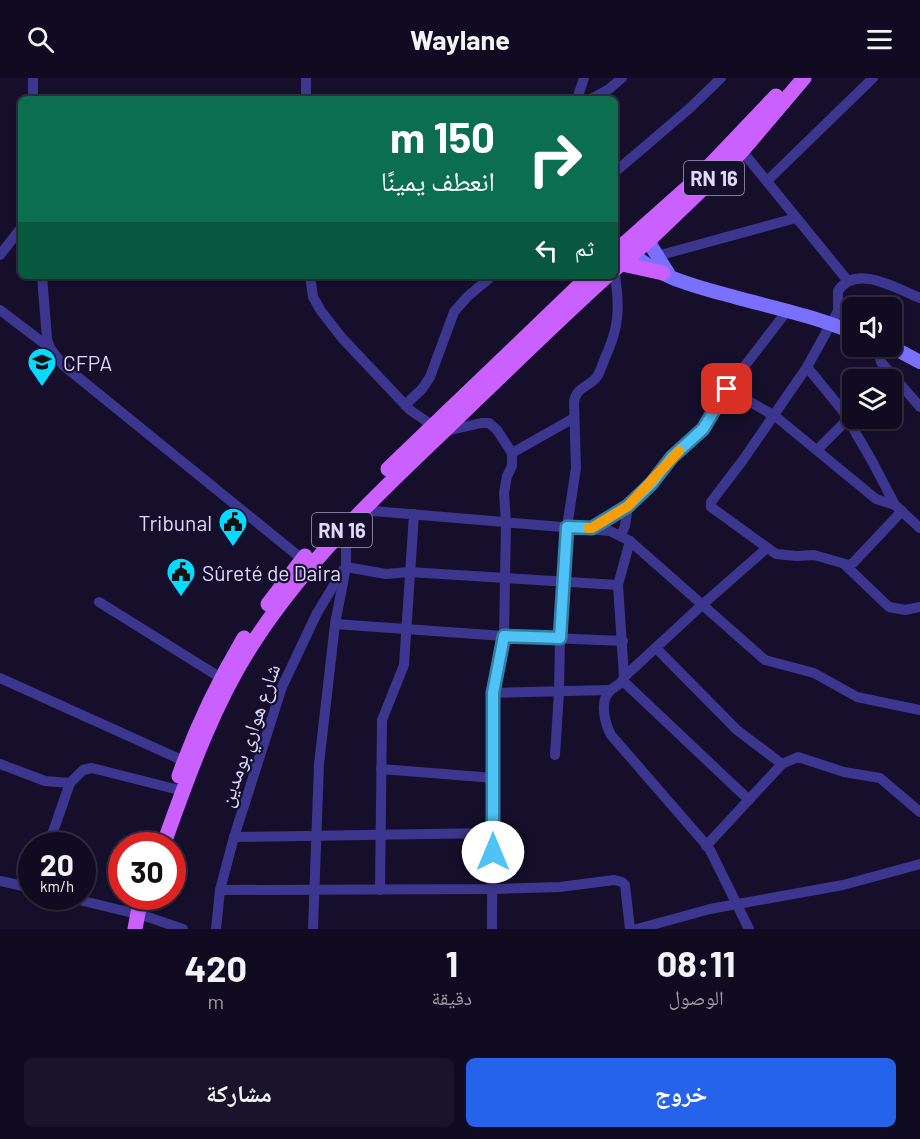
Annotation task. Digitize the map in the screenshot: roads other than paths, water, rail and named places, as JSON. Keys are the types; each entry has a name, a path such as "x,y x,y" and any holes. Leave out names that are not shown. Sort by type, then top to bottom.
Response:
{"main road":[{"name":"RN 16","path":"621,260 792,78"},
{"name":"RN 16","path":"644,235 742,151 804,78"},
{"path":"621,260 667,275"},
{"name":"RN 16","path":"161,832 178,789 254,641 306,562 346,526 437,429 586,279"},
{"name":"RN 16","path":"167,832 184,761 221,678 252,626 365,492 604,279"}],"street":[{"path":"33,78 33,96"},
{"path":"306,78 306,96"},
{"path":"579,96 584,78"},
{"path":"596,96 622,78"},
{"path":"618,169 690,108 721,78"},
{"path":"767,181 873,78"},
{"path":"742,151 848,281"},
{"path":"657,256 796,218"},
{"path":"0,255 18,232"},
{"path":"644,235 667,275 679,282 842,328"},
{"path":"555,755 567,527 576,468 574,402 576,393 596,378 614,339 619,315 621,260"},
{"path":"898,508 853,563 844,564 814,555 781,555 767,548 712,509 710,504 775,416 807,367 838,311 838,291 848,281 860,278 883,283 920,298"},
{"path":"42,279 45,327 50,348"},
{"path":"310,279 313,297 321,311 405,405 437,429 489,423 497,430 513,453 512,466 505,484 504,636 493,693 494,889 492,929"},
{"path":"405,405 422,389 430,377 454,312 466,297 488,279"},
{"path":"0,310 50,348 63,364 85,383 306,562"},
{"path":"592,528 628,506 651,484 672,457 703,429 727,389 787,311"},
{"path":"902,352 920,362"},
{"path":"880,357 881,362 920,407"},
{"path":"807,367 842,411"},
{"path":"727,389 775,416 876,499 898,508"},
{"path":"513,453 574,418"},
{"path":"817,450 842,425"},
{"path":"854,429 898,508 920,528"},
{"path":"628,506 626,538 618,585 623,641 623,679 749,800"},
{"path":"361,510 602,529 626,538 765,660 814,673 857,697 920,710"},
{"path":"380,890 382,720 404,665 414,514"},
{"path":"313,929 319,764 335,624 346,566 346,526"},
{"path":"749,929 706,846 611,735 605,721 605,701 610,690 767,548"},
{"path":"844,564 889,607 905,610 920,607"},
{"path":"346,566 387,574 409,572 618,585"},
{"name":"شارع هواري بومدين","path":"216,929 220,890 234,837 282,687 318,613 346,566"},
{"path":"99,602 221,678"},
{"path":"335,624 504,636 623,641"},
{"path":"656,648 737,730 782,764"},
{"path":"0,678 184,761"},
{"path":"493,693 610,690"},
{"path":"706,846 782,764 798,757 844,772 880,778 920,812"},
{"path":"0,764 45,781 70,783"},
{"path":"53,832 70,783 83,770 92,768 178,789"},
{"path":"381,768 494,778"},
{"path":"234,837 492,833"},
{"path":"637,929 737,904 843,885 920,864"},
{"path":"220,890 494,889 560,887 614,880 624,885 630,929"},
{"path":"0,881 18,885"},
{"path":"96,907 140,922 183,929"}],"place":[{"name":"CFPA","path":"42,388"},
{"name":"Tribunal","path":"233,548"},
{"name":"Sûreté de Daira","path":"181,598"}]}
